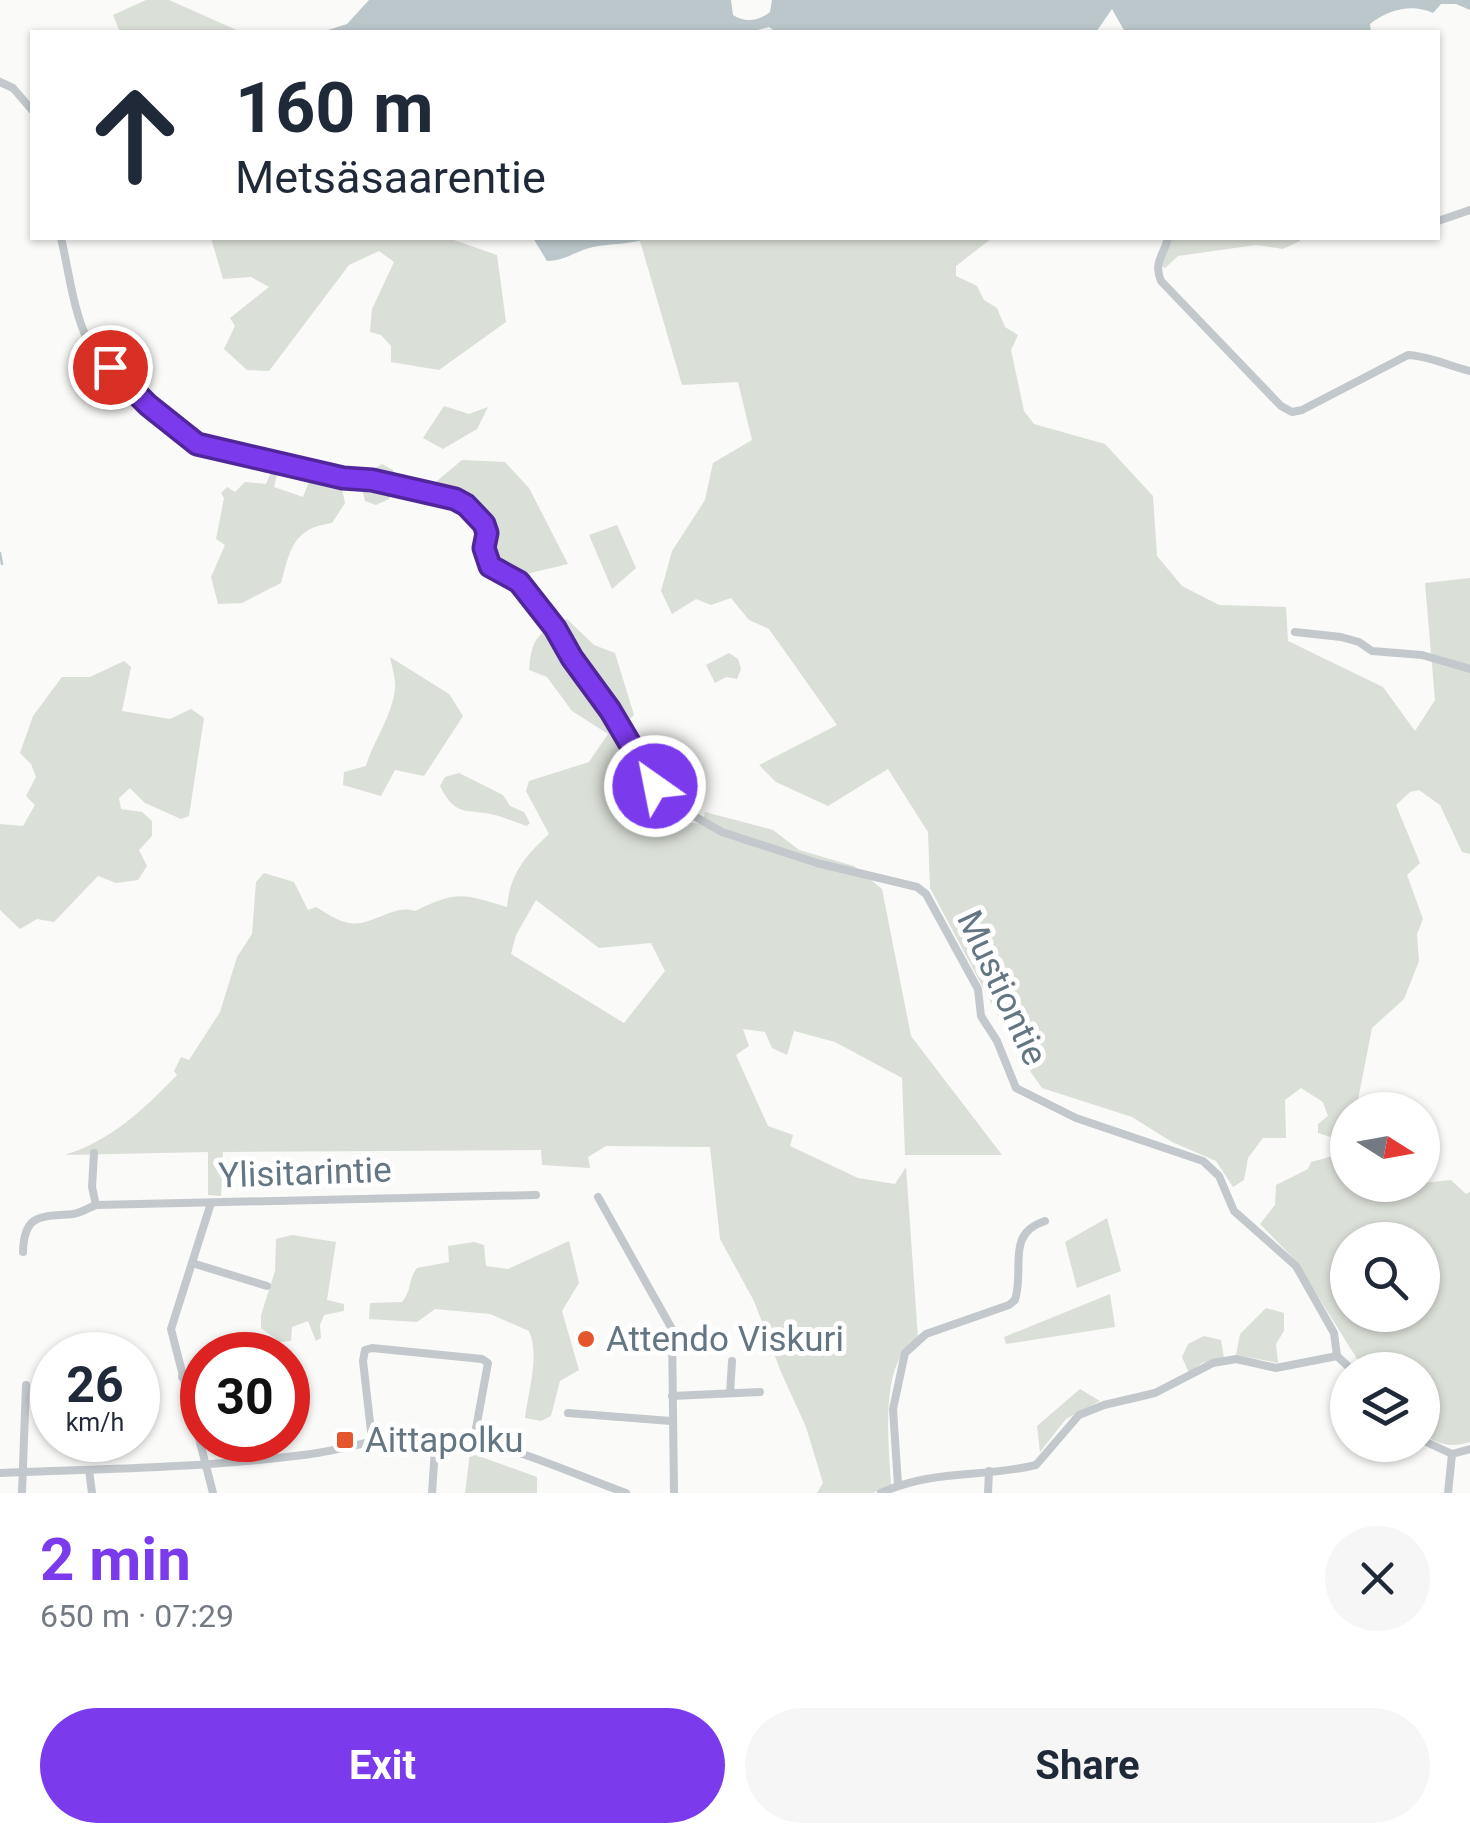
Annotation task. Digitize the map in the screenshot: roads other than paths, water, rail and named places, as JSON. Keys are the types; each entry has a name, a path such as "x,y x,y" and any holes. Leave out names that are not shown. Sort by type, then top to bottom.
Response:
{"street":[{"path":"0,82 14,88 30,108"},
{"path":"1440,220 1470,210"},
{"name":"Mustiontie","path":"61,240 80,318 92,348 184,436 197,444 343,478 372,480 455,499 476,513 487,533 484,548 490,566 519,582 555,628 655,786 678,810 712,828 758,844 918,888 926,894 978,988 981,1016 997,1041 1016,1088 1076,1118 1203,1161 1219,1176 1234,1211 1296,1266 1334,1333 1336,1352"},
{"path":"1167,240 1156,270 1161,281 1281,406 1292,412 1408,355 1470,371"},
{"path":"1295,632 1341,637 1372,651 1422,655 1470,668"},
{"path":"94,1153 92,1187 96,1205"},
{"name":"Ylisitarintie","path":"23,1252 24,1234 35,1220 52,1214 78,1214 96,1205 536,1195"},
{"path":"598,1197 672,1328 674,1493"},
{"path":"180,1368 171,1329 210,1203"},
{"path":"898,1485 893,1400 905,1353 926,1334 1015,1300 1021,1238 1029,1226 1045,1221"},
{"path":"192,1262 268,1286"},
{"path":"372,1440 363,1361 365,1350 372,1348 482,1359 488,1363 474,1439"},
{"path":"880,1493 952,1473 1036,1465 1080,1415 1104,1405 1156,1394 1213,1362 1236,1359 1276,1368 1330,1357"},
{"path":"730,1394 732,1361"},
{"path":"22,1493 26,1385"},
{"path":"672,1396 760,1392"},
{"path":"568,1413 671,1421"},
{"path":"0,1473 205,1465 309,1455 372,1440 436,1434 474,1439 626,1493"},
{"path":"432,1493 436,1434"},
{"path":"1440,1448 1452,1454 1470,1449"},
{"path":"1448,1493 1452,1454"},
{"path":"204,1462 213,1493"},
{"path":"89,1470 92,1493"},
{"path":"988,1471 988,1493"}],"waterway":[{"path":"0,553 2,564"}],"place":[{"name":"Attendo Viskuri","path":"586,1339"},
{"name":"Aittapolku","path":"345,1440"}]}
